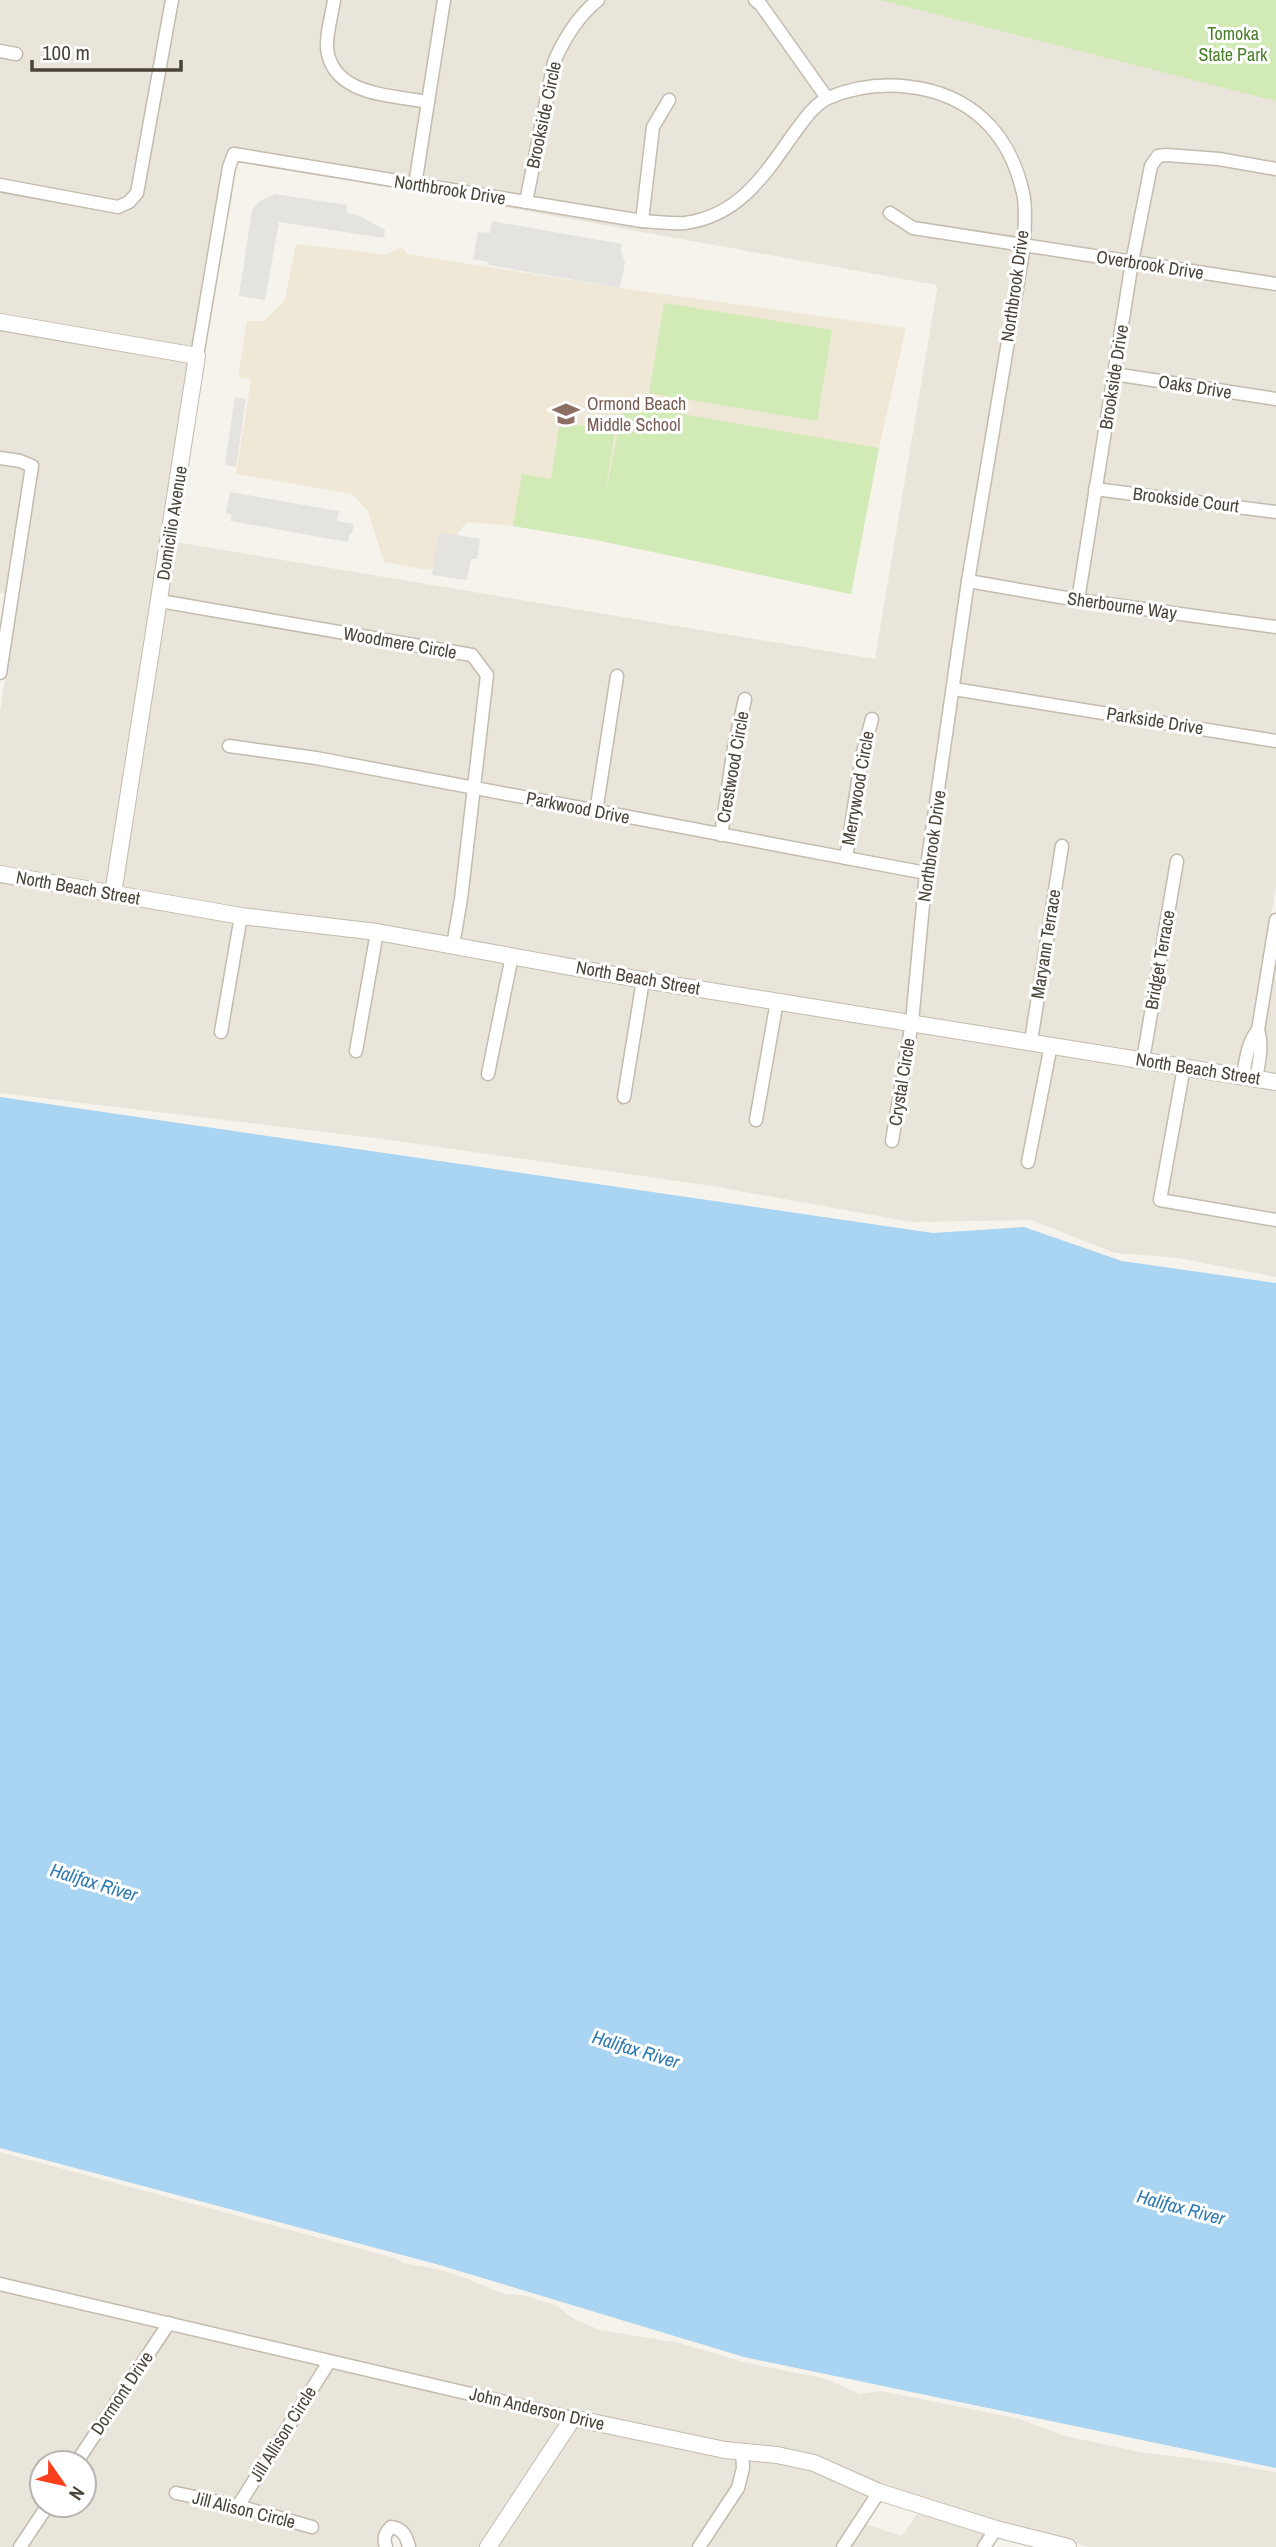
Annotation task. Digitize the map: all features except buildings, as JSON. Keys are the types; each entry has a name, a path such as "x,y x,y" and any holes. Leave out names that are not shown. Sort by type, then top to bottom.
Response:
{"street":[{"path":"0,185 118,207 130,202 136,193 173,0"},
{"path":"334,0 327,47 332,66 345,82 363,90 428,102"},
{"path":"415,184 444,0"},
{"name":"Brookside Circle","path":"526,202 554,62 562,43 588,8 598,0"},
{"path":"755,0 827,98"},
{"path":"0,51 16,54"},
{"name":"Northbrook Drive","path":"234,154 642,221 684,223 717,214 755,186 807,116 827,98 883,84 929,89 983,118 1000,138 1015,166 1024,196 1024,246 968,582 926,873 912,1022"},
{"path":"642,221 653,127 669,100"},
{"name":"Domicilio Avenue","path":"113,894 197,356 229,167 234,154"},
{"name":"Brookside Drive","path":"1078,600 1132,262 1151,166 1158,156 1219,159 1276,169"},
{"name":"Overbrook Drive","path":"890,213 913,228 1276,284"},
{"path":"0,322 197,356"},
{"name":"Oaks Drive","path":"1114,374 1276,399"},
{"path":"0,458 32,466 5,599 0,673"},
{"name":"Brookside Court","path":"1095,489 1276,512"},
{"name":"Sherbourne Way","path":"968,582 1276,627"},
{"name":"Woodmere Circle","path":"160,601 472,655 487,675 453,945"},
{"path":"596,812 617,676"},
{"name":"Parkside Drive","path":"954,689 1276,741"},
{"name":"Crestwood Circle","path":"721,835 734,747 745,699"},
{"name":"Merrywood Circle","path":"846,858 862,756 872,719"},
{"name":"Parkwood Drive","path":"229,746 316,758 926,873"},
{"name":"Maryann Terrace","path":"1031,1041 1062,846"},
{"name":"Bridget Terrace","path":"1143,1060 1177,861"},
{"name":"North Beach Street","path":"0,874 241,916 377,932 643,979 1276,1082"},
{"path":"221,1032 241,916"},
{"path":"1249,1078 1247,1051 1252,1036 1258,1030 1276,920"},
{"path":"356,1051 377,932"},
{"path":"488,1074 512,956"},
{"path":"624,1097 643,979"},
{"path":"756,1120 777,1001"},
{"name":"Crystal Circle","path":"892,1141 912,1022"},
{"path":"1028,1161 1051,1045"},
{"path":"1185,1067 1160,1200 1276,1220"},
{"name":"John Anderson Drive","path":"0,2284 573,2418 741,2453 777,2455 814,2463 879,2492 996,2529 1069,2547"},
{"name":"Dormont Drive","path":"85,2449 169,2323"},
{"name":"Jill Allison Circle","path":"238,2506 329,2362"},
{"path":"488,2547 573,2418"},
{"path":"699,2547 738,2488 743,2468 741,2453"},
{"path":"843,2547 879,2492"},
{"name":"Jill Alison Circle","path":"176,2493 238,2506 312,2527"},
{"path":"20,2547 39,2519"},
{"path":"386,2547 384,2539 391,2527 397,2528 405,2535 409,2547"},
{"path":"984,2547 996,2529"}],"shaded area":[{"path":"0,0 167,0 131,191 126,198 116,202 0,179 0,56 20,60 21,50 0,46"},
{"path":"178,0 328,0 328,69 340,85 363,95 421,106 410,178 229,148 223,166 192,350 0,317 0,190 131,209 137,205 142,195"},
{"path":"340,0 438,0 423,96 365,85 348,78 337,65 333,48"},
{"path":"449,0 589,0 557,40 548,59 522,196 421,180"},
{"path":"607,0 746,0 757,8 820,97 802,113 751,183 714,209 683,218 648,216 658,129 676,99 667,93 647,125 637,215 533,197 559,64 567,46 592,12"},
{"path":"763,0 960,0 1276,86 1276,164 1155,149 1151,151 1146,164 1127,256 1029,241 1020,166 965,101 928,84 881,79 829,92"},
{"path":"884,89 927,94 979,122 995,141 1010,168 1019,196 1018,239 915,223 888,206 883,214 910,232 1017,250 922,866 852,854 878,715 867,713 857,755 841,852 727,831 751,696 740,693 716,829 602,808 623,672 612,670 591,806 481,784 493,676 489,666 476,652 166,597 175,542 875,659 936,285 321,174 647,227 742,205 759,191 811,120 830,103"},
{"path":"1161,161 1219,165 1276,174 1276,278 1138,258 1156,169"},
{"path":"275,194 347,205 346,213 360,216 385,230 384,238 279,222 265,300 239,296 252,210 258,202"},
{"path":"492,221 622,244 625,263 620,288 488,265 488,262 473,259 478,232 490,233"},
{"name":"Ormond Beach Middle School","path":"296,244 381,254 388,254 402,247 407,254 620,288 906,328 879,448 851,594 596,540 513,526 467,522 456,535 450,561 428,570 384,562 368,511 352,494 236,474 251,380 238,377 247,321 264,321 285,300"},
{"path":"1028,252 1125,266 1073,594 975,577"},
{"path":"1136,268 1276,289 1276,394 1121,370"},
{"path":"0,328 191,361 108,888 0,869 0,711 39,464 0,453"},
{"path":"1119,380 1276,404 1276,507 1102,484"},
{"path":"235,397 246,399 236,467 225,465"},
{"path":"0,463 26,469 6,594 0,593"},
{"path":"230,492 339,511 337,521 354,524 352,533 348,542 230,521 232,515 226,513"},
{"path":"1100,494 1276,517 1276,622 1084,596"},
{"path":"439,532 480,539 477,559 471,559 467,580 432,575"},
{"path":"973,588 1276,633 1276,736 960,685"},
{"path":"164,608 470,660 481,675 469,782 316,753 224,741 224,751 315,763 468,792 448,939 119,890"},
{"path":"959,695 1276,746 1276,886 1253,1027 1247,1034 1238,1070 1149,1055 1184,858 1173,855 1138,1054 1037,1037 1068,842 1058,839 1026,1035 918,1018 932,874"},
{"path":"479,795 920,877 907,1016 460,941"},
{"path":"0,880 235,920 214,1035 225,1039 246,921 371,936 350,1054 360,1057 382,938 506,960 481,1077 491,1080 517,962 637,984 617,1100 628,1103 648,985 770,1005 750,1123 760,1126 781,1007 906,1026 886,1144 897,1148 917,1028 1045,1049 1021,1165 1031,1168 1056,1051 1178,1071 1153,1204 1276,1225 1276,1277 1178,1258 1115,1253 1031,1220 911,1222 712,1186 383,1139 0,1093"},
{"path":"1276,956 1276,1077 1263,1075 1266,1054 1264,1030"},
{"path":"1189,1073 1276,1087 1276,1215 1166,1196"},
{"path":"0,2152 395,2258 403,2263 437,2269 504,2294 522,2295 556,2305 574,2319 600,2330 680,2343 743,2362 826,2379 860,2394 881,2391 1020,2419 1065,2436 1140,2452 1276,2472 1276,2547 1090,2547 998,2524 741,2448 570,2412 0,2278"},
{"path":"0,2289 160,2326 78,2449 28,2449 28,2519 31,2519 13,2547 0,2547"},
{"path":"172,2329 320,2365 235,2500 172,2487 170,2497 236,2511 316,2533 318,2523 246,2503 332,2368 564,2421 481,2547 414,2547 387,2523 380,2531 380,2547 27,2547 46,2519 98,2519 98,2449 92,2449"},
{"path":"576,2424 736,2457 737,2468 733,2485 692,2547 495,2547"},
{"path":"748,2459 813,2468 871,2494 836,2547 706,2547 743,2491 747,2480"},
{"path":"917,2514 987,2532 977,2547 850,2547 865,2524 902,2536"}],"green space":[{"name":"Tomoka State Park","path":"880,0 1276,0 1276,101"},
{"path":"664,303 832,330 817,421 649,393"},
{"path":"624,404 879,448 851,594 596,540 513,526 522,474 551,479 560,422 615,431 604,499"}],"water":[{"name":"Halifax River","path":"0,1097 933,1233 1024,1227 1122,1261 1276,1283 1276,2468 744,2357 436,2264 0,2148"}],"place":[{"name":"Ormond Beach Middle School","path":"566,414"}]}
